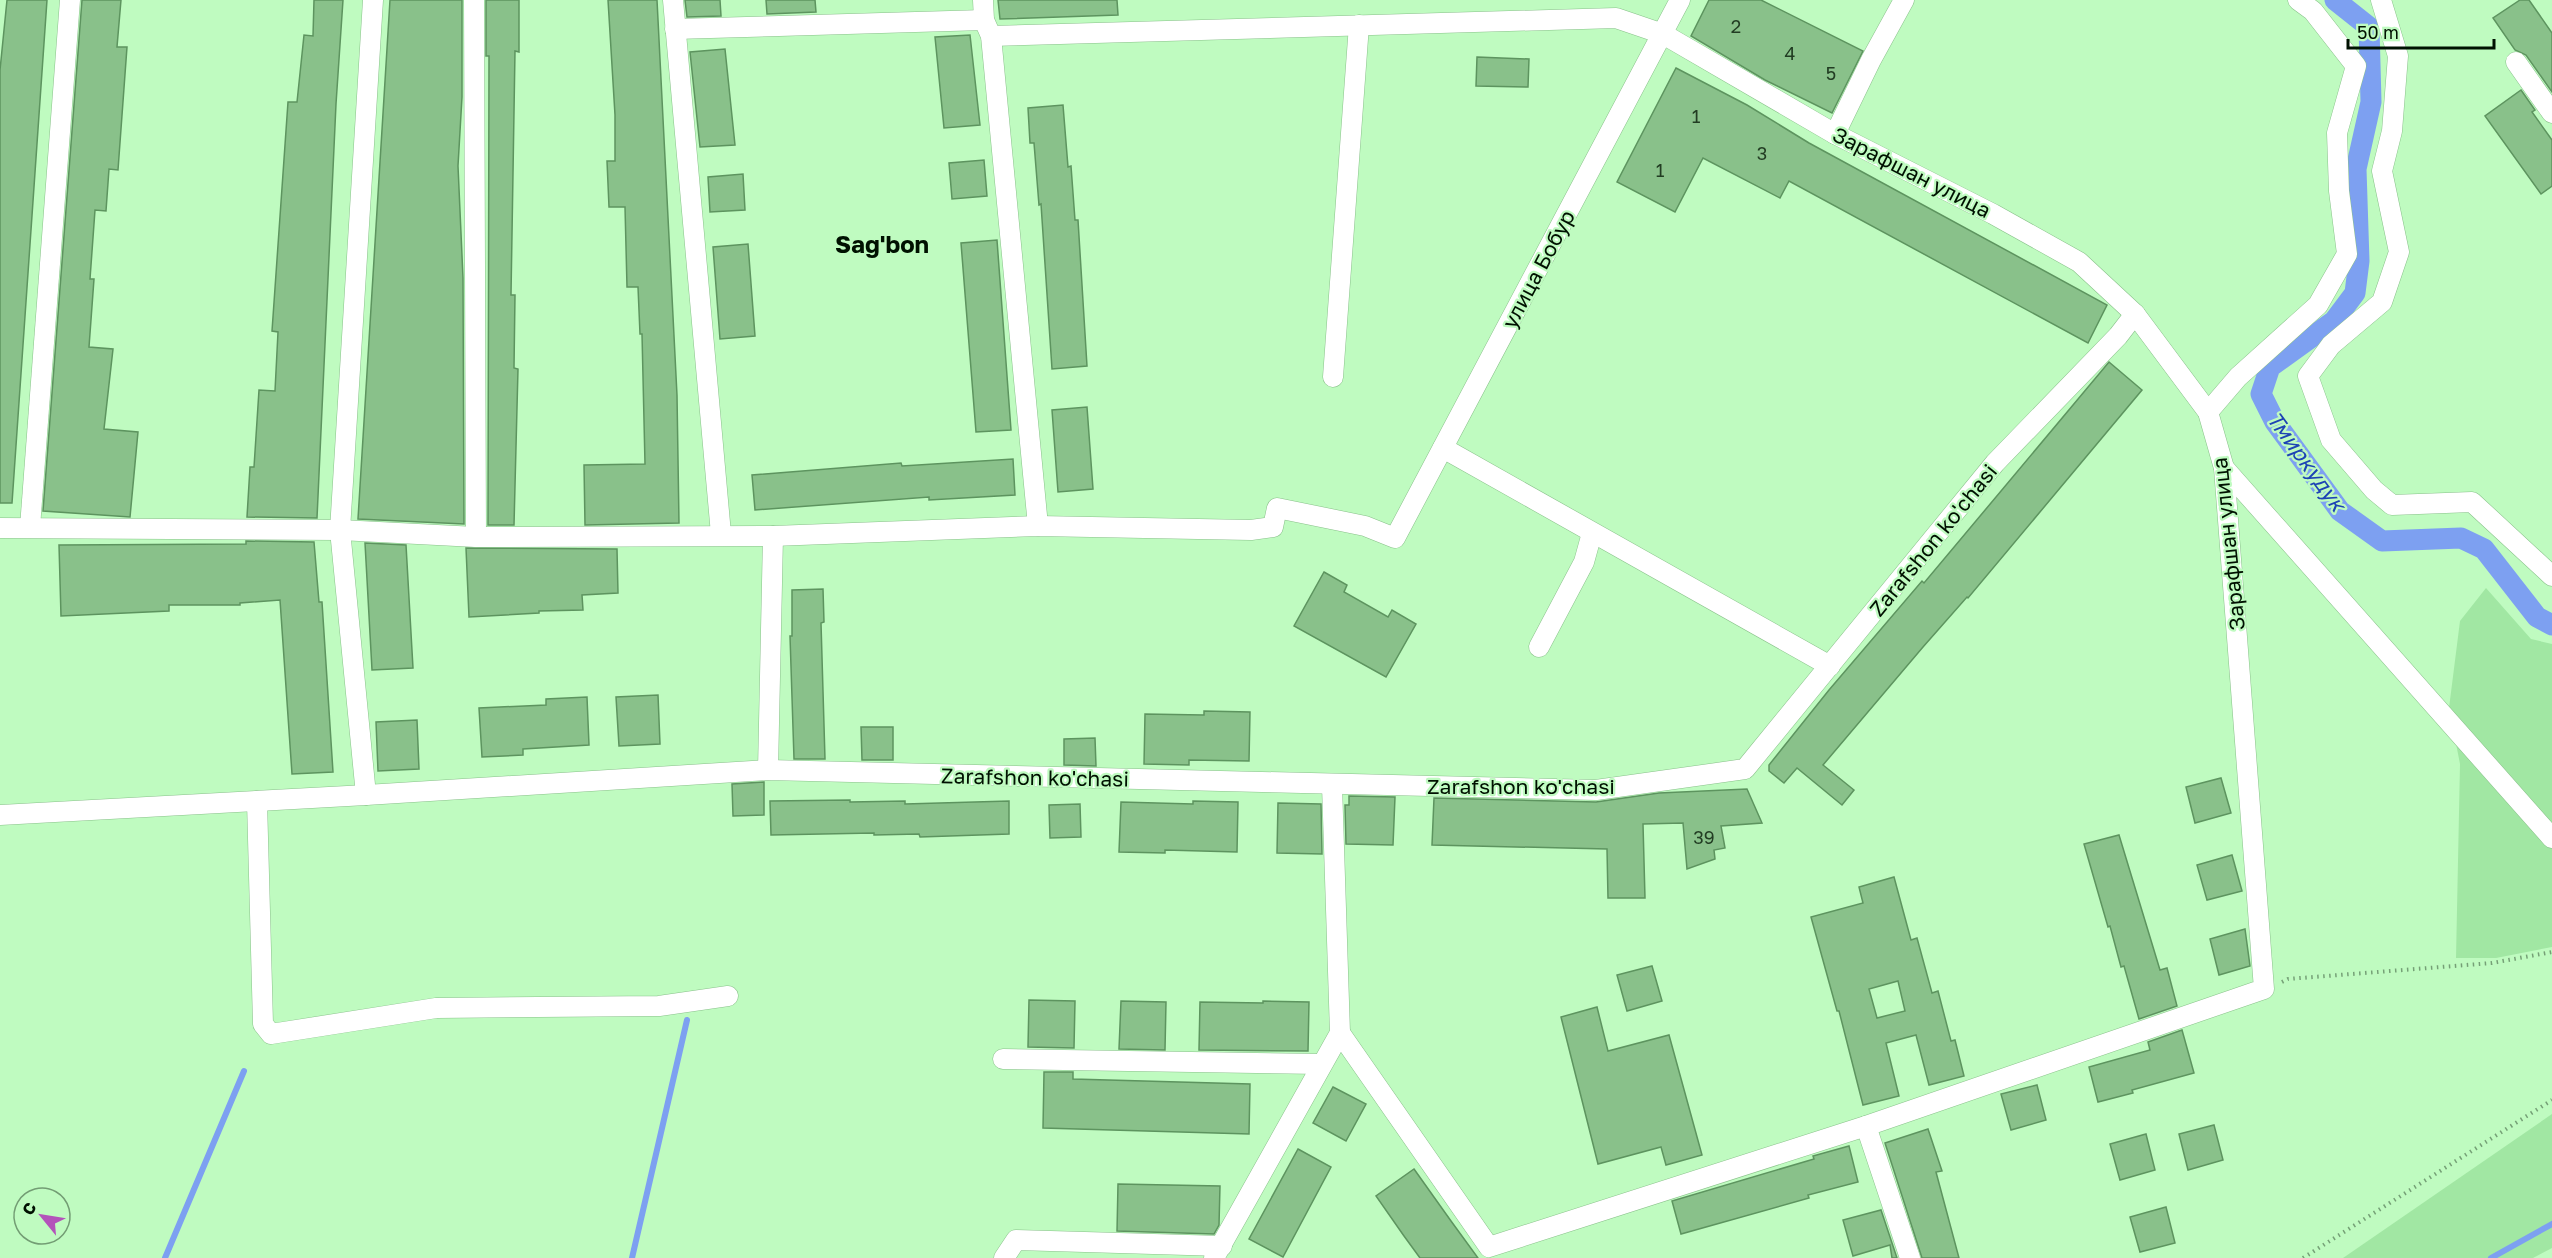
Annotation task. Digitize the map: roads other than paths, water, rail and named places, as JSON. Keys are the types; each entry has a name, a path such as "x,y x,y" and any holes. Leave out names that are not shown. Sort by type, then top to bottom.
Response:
{"street":[{"path":"30,527 70,0"},
{"path":"366,795 340,530 373,0"},
{"path":"474,0 477,537"},
{"path":"674,0 721,534"},
{"path":"0,528 340,530 477,537 721,534 773,536 1038,526 988,28 983,0"},
{"name":"улица Бобур","path":"1038,526 1251,530 1274,527 1276,508 1314,513 1365,526 1395,538 1680,0"},
{"path":"1836,134 1871,60 1904,0"},
{"path":"2208,412 2238,376 2318,305 2347,254 2339,191 2337,133 2356,66 2313,11 2298,0"},
{"path":"2381,0 2398,56 2392,131 2382,171 2398,252 2382,302 2331,345 2308,376 2331,440 2374,490 2392,505 2472,502 2552,576"},
{"name":"Зарафшан улица","path":"675,29 1359,25 1616,18 1664,34 1836,134 1993,214 2079,262 2135,314 2208,412 2224,468 2264,989 1866,1126"},
{"path":"1333,377 1359,25"},
{"path":"2516,62 2552,112"},
{"name":"Zarafshon ko'chasi","path":"0,815 768,770 1596,790 1745,769 1995,463 2118,336 2135,314"},
{"path":"1443,448 1830,666"},
{"path":"2224,468 2552,838"},
{"path":"1539,646 1584,562 1592,533"},
{"path":"768,770 773,536"},
{"path":"1004,1258 1016,1240 1218,1252 1340,1033 1332,784"},
{"path":"257,801 263,1024 271,1034 436,1008 659,1006 728,996"},
{"path":"1340,1033 1493,1253 1866,1126 1910,1258"},
{"path":"1003,1059 1322,1064"}],"waterway":[{"name":"Тмиркудук","path":"2335,0 2369,27 2371,102 2356,169 2359,261 2355,293 2334,321 2270,367 2261,394 2275,422 2340,511 2382,541 2461,538 2484,549 2537,617 2552,625"},
{"path":"632,1258 687,1020"},
{"path":"165,1258 244,1071"},
{"path":"2491,1258 2552,1224"}],"district":[{"name":"Sag'bon","path":"882,243"}]}
